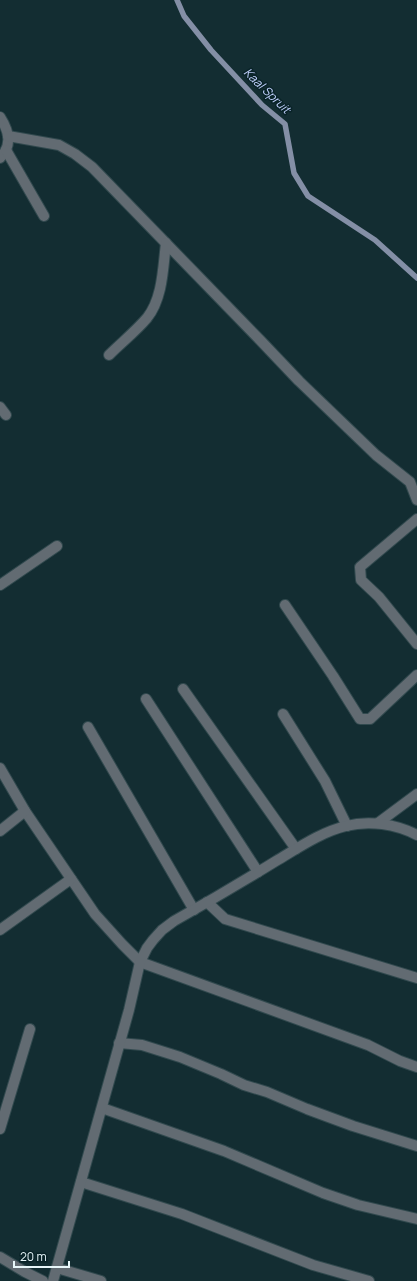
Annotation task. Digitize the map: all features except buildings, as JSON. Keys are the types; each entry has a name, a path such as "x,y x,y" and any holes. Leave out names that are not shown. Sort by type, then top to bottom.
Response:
{"street":[{"path":"0,117 8,136 3,154 44,216"},
{"path":"8,136 59,145 75,154 92,167 321,403 376,455 410,482 417,500"},
{"path":"109,355 148,317 156,302 160,286 166,243"},
{"path":"417,519 360,567 361,580 379,597 417,644"},
{"path":"0,585 57,546"},
{"path":"285,605 334,676 360,719 370,719 417,675"},
{"path":"184,689 296,849"},
{"path":"146,699 258,872"},
{"path":"283,714 326,781 347,826"},
{"path":"88,727 194,910"},
{"path":"0,768 25,811 95,914 140,962 368,1045 400,1061 417,1067"},
{"path":"378,823 417,794"},
{"path":"0,831 25,811"},
{"path":"53,1281 129,1010 140,962 147,948 162,930 174,921 296,849 332,831 347,826 378,823 401,828 417,835"},
{"path":"0,930 71,879"},
{"path":"207,902 225,919 417,978"},
{"path":"0,1129 30,1029"},
{"path":"119,1042 142,1045 180,1057 222,1074 244,1085 267,1092 307,1109 353,1126 417,1146"},
{"path":"102,1108 224,1151 323,1193 358,1205 417,1218"},
{"path":"81,1182 182,1214 313,1265 369,1281"},
{"path":"0,1256 25,1272 43,1281"},
{"path":"57,1268 101,1281"}],"waterway":[{"name":"Kaal Spruit","path":"177,0 184,16 211,50 262,105 285,124 294,173 308,196 375,240 417,278"}]}
